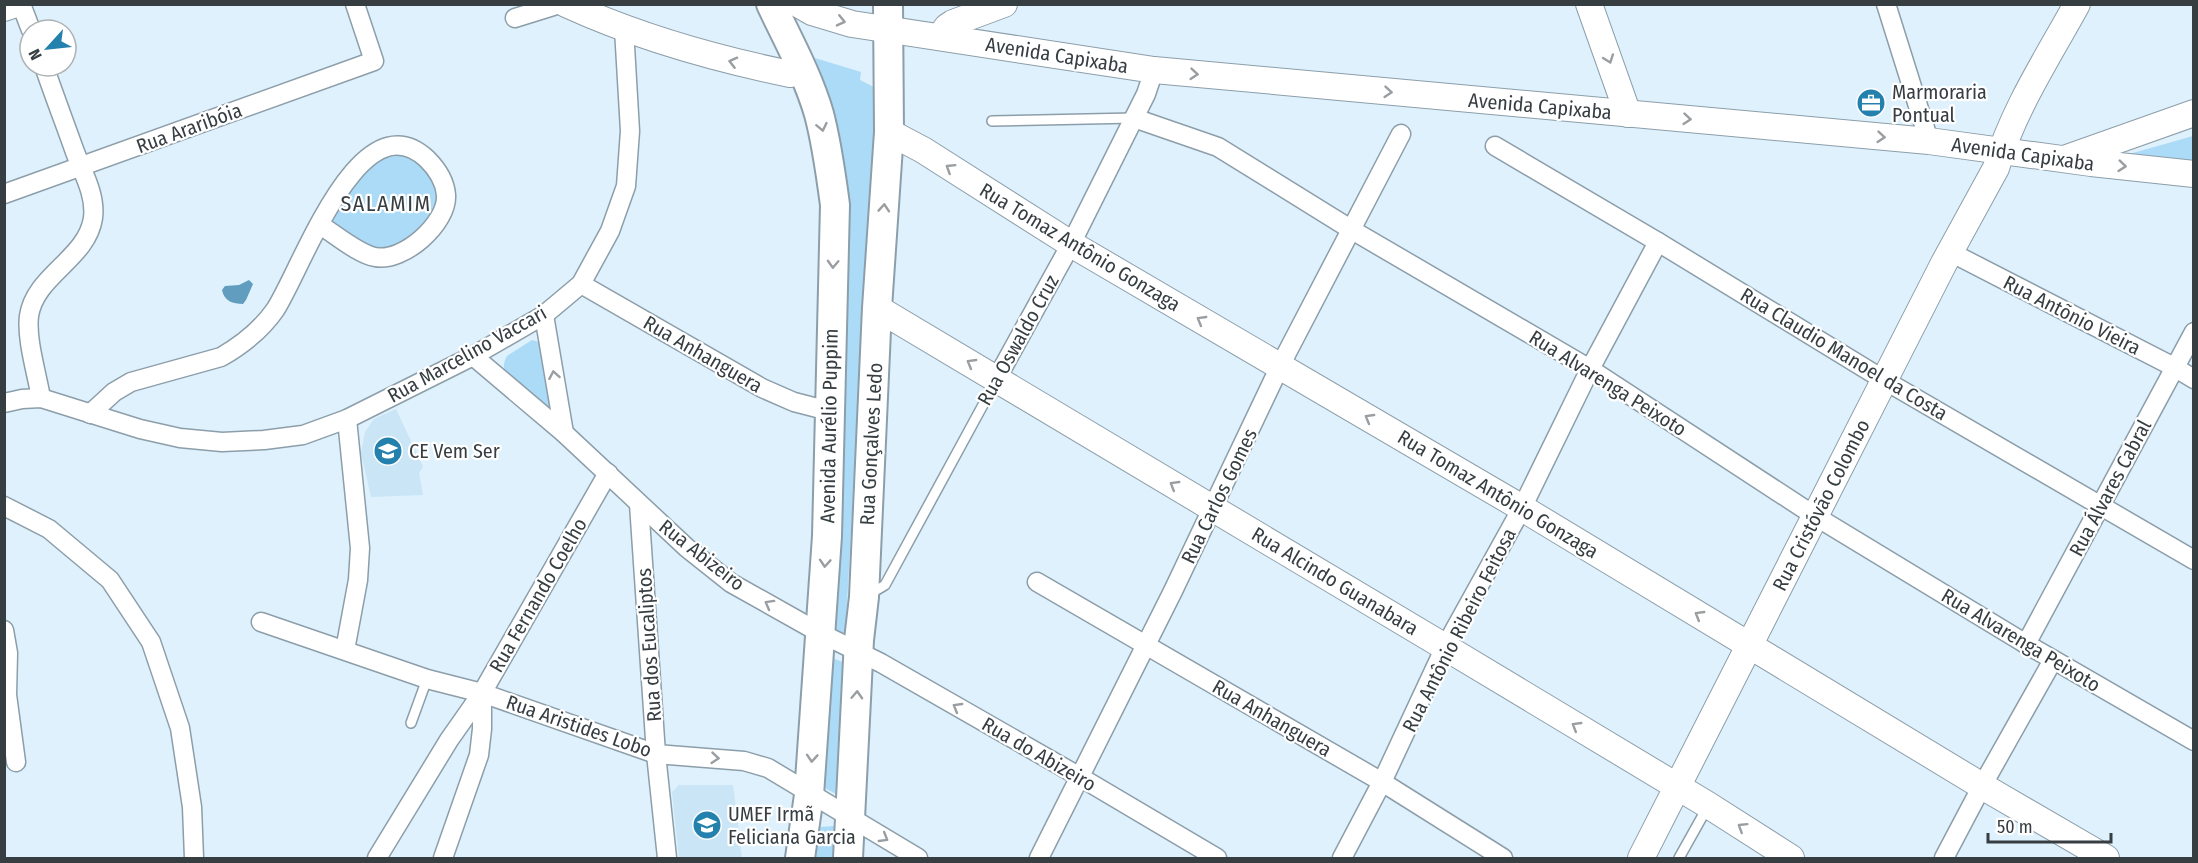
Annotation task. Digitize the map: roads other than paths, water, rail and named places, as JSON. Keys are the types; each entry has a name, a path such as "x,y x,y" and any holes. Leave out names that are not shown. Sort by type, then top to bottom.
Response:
{"main road":[{"name":"Avenida Aurélio Puppim","path":"771,4 803,71 819,114 835,205 829,484 809,795 800,858"},
{"name":"Rua Gonçalves Ledo","path":"848,858 888,132 888,17"}],"street":[{"path":"4,8 16,4"},
{"name":"Rua Araribóia","path":"4,194 374,61 355,4"},
{"path":"515,18 560,4"},
{"path":"566,4 624,29 682,49 790,74 803,71"},
{"name":"Avenida Capixaba","path":"798,4 832,19 888,17 940,37 1154,70 1929,141 2193,174"},
{"path":"1886,4 1929,141"},
{"name":"Rua Cristóvão Colombo","path":"1641,858 1884,380 1996,168 2001,151 2021,107 2078,4"},
{"path":"1593,6 1628,114"},
{"path":"940,37 953,23 998,7"},
{"path":"974,42 980,24 998,7"},
{"name":"Rua Marcelino Vaccari","path":"41,398 160,434 222,442 303,435 347,419 473,356 544,315 581,284 610,231 626,186 630,131 624,29"},
{"name":"Rua Oswaldo Cruz","path":"997,378 1071,244 1146,94 1154,70"},
{"path":"4,403 41,398 29,334 31,306 40,289 81,246 90,228 92,194 48,78"},
{"path":"2064,159 2193,113"},
{"name":"Rua Alvarenga Peixoto","path":"1134,118 1218,147 1352,230 1590,369 1815,516 2026,644 2193,741"},
{"name":"Rua Tomaz Antônio Gonzaga","path":"888,132 923,150 1071,244 1522,508 1982,786 2106,858"},
{"name":"Rua Carlos Gomes","path":"1039,858 1146,645 1280,366 1401,134"},
{"path":"90,414 114,392 131,382 210,361 245,342 276,309 325,213 348,180 368,157 381,148 396,145 412,149 432,164 444,184 446,204 441,218 416,243 393,255 379,258 371,256 320,225"},
{"name":"Rua Claudio Manoel da Costa","path":"1494,146 1658,242 1884,380 2193,560"},
{"name":"Rua Antônio Ribeiro Feitosa","path":"1342,858 1382,782 1445,647 1522,508 1590,369 1658,242"},
{"name":"Rua Antõnio Vieira","path":"1950,252 2174,367 2193,379"},
{"name":"Rua Anhanguera","path":"581,284 762,388 794,402 829,411"},
{"name":"Rua Alcindo Guanabara","path":"877,308 1708,805 1791,858"},
{"path":"544,315 564,432"},
{"name":"Rua Álvares Cabral","path":"2026,644 2102,506 2193,332"},
{"name":"Rua Abizeiro","path":"473,356 564,432 687,548 731,583 820,633 859,651"},
{"path":"345,650 358,580 360,549 347,419"},
{"name":"Rua Fernando Coelho","path":"443,858 478,756 482,729 482,693 608,473"},
{"name":"Rua dos Eucaliptos","path":"639,504 656,753 667,858"},
{"path":"4,506 49,529 110,580 151,642 180,728 192,807 194,858"},
{"name":"Rua Anhanguera","path":"1037,582 1382,782 1503,858"},
{"name":"Rua Aristides Lobo","path":"261,622 427,679 482,693 656,753 744,761 768,768 809,795 918,858"},
{"path":"4,630 8,653 7,695 16,762"},
{"name":"Rua do Abizeiro","path":"859,651 1217,858"},
{"path":"1944,858 2053,660"},
{"path":"377,858 449,740 482,693"}],"lane":[{"name":"Rua Alvarenga Peixoto","path":"992,121 1134,118"},
{"name":"Rua Oswaldo Cruz","path":"864,597 885,585 997,378"},
{"path":"411,723 427,679"},
{"path":"1679,858 1708,805"}],"place":[{"name":"Marmoraria Pontual","path":"1871,103"},
{"name":"CE Vem Ser","path":"388,451"},
{"name":"UMEF Irmã Feliciana Garcia","path":"707,825"}],"district":[{"name":"SALAMIM","path":"386,203"}]}
